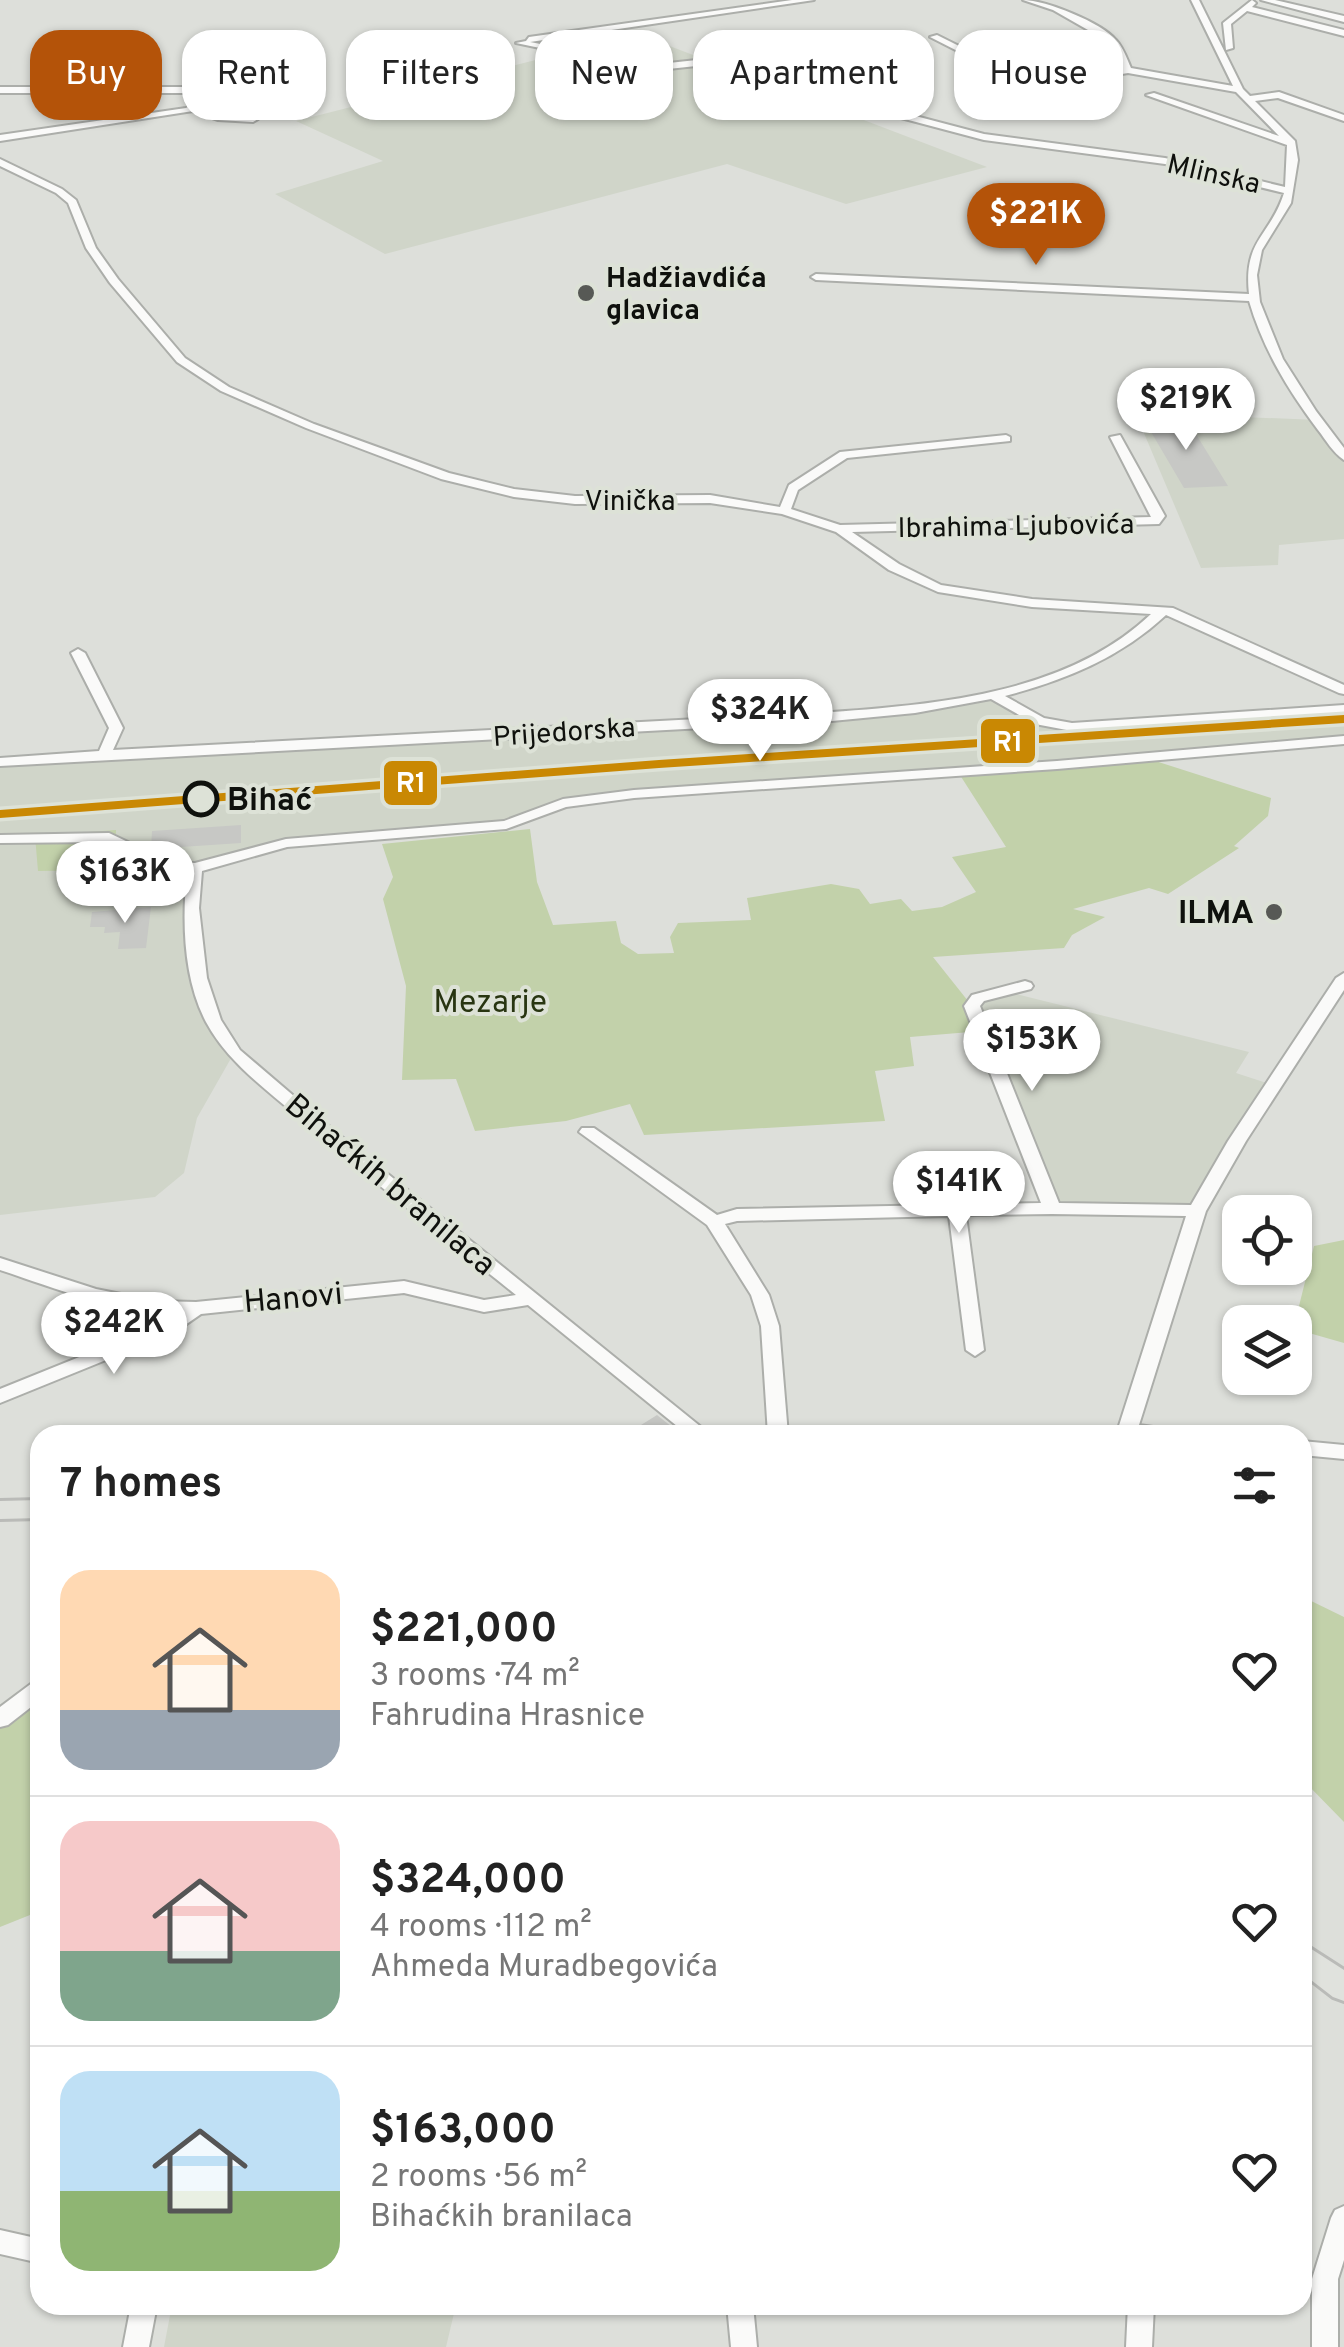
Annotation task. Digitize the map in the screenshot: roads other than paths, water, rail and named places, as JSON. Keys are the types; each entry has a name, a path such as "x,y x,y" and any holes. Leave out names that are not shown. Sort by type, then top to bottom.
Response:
{"main road":[{"path":"0,1510 30,1509"},
{"path":"1312,1963 1344,1988"}],"street":[{"name":"Mlinska","path":"810,0 604,26 520,43 650,68 734,59 787,85 998,140 1165,161 1289,192"},
{"path":"1027,0 1056,8 1112,40 1128,70"},
{"path":"1195,0 1239,90 1292,143 1289,192 1282,212 1255,255 1256,298 1263,332 1344,456"},
{"path":"1227,23 1256,0"},
{"path":"1265,0 1344,19"},
{"path":"1246,8 1344,33"},
{"path":"1205,17 1227,23"},
{"path":"1227,23 1231,58 1227,61"},
{"path":"934,37 1032,86 1128,70 1239,90"},
{"path":"0,90 182,90"},
{"path":"1249,99 1279,94 1344,118"},
{"path":"1152,95 1292,143"},
{"path":"0,138 182,110"},
{"name":"Vinička","path":"0,162 72,202 97,256 181,360 225,389 266,408 445,476 488,488 574,500 726,500 840,528 894,567 938,588 1032,603 1163,610 1344,690"},
{"path":"816,277 1256,298"},
{"name":"Ibrahima Ljubovića","path":"840,528 1155,521 1159,516 1116,437"},
{"path":"784,512 794,488 844,455 1006,438"},
{"name":"Prijedorska","path":"0,762 553,733 930,706 1038,683 1106,654 1145,630 1163,610"},
{"path":"78,652 116,728 104,754"},
{"path":"993,695 1040,721 1072,728 1344,708"},
{"path":"0,838 109,837 167,866 195,868 286,844 516,824 564,803 634,794 1057,766 1344,740"},
{"name":"Bihaćkih branilaca","path":"195,868 191,908 199,978 212,1020 234,1053 530,1300 688,1425"},
{"path":"1129,1425 1197,1212 1237,1141 1338,999 1344,978"},
{"path":"1025,986 978,998 972,1006 1052,1208"},
{"path":"588,1132 714,1221 760,1295 770,1326 777,1425"},
{"path":"714,1221 737,1214 1052,1208 1197,1212"},
{"path":"958,1212 975,1350"},
{"name":"Hanovi","path":"0,1264 93,1294 156,1307 196,1308 404,1287 484,1306 530,1300"},
{"path":"0,1396 168,1328 196,1308"},
{"path":"1312,1449 1344,1452"},
{"path":"0,1719 30,1696"},
{"path":"1325,2347 1325,2279 1344,2218"},
{"path":"0,2242 30,2249"},
{"path":"136,2347 142,2315"},
{"path":"741,2315 744,2347"},
{"path":"1138,2347 1140,2315"}],"place":[{"name":"Hadžiavdića glavica","path":"586,293"},
{"name":"Bihać","path":"201,799"},
{"name":"ILMA","path":"1274,912"}],"park label":[{"name":"Mezarje","path":"490,1001"}]}
